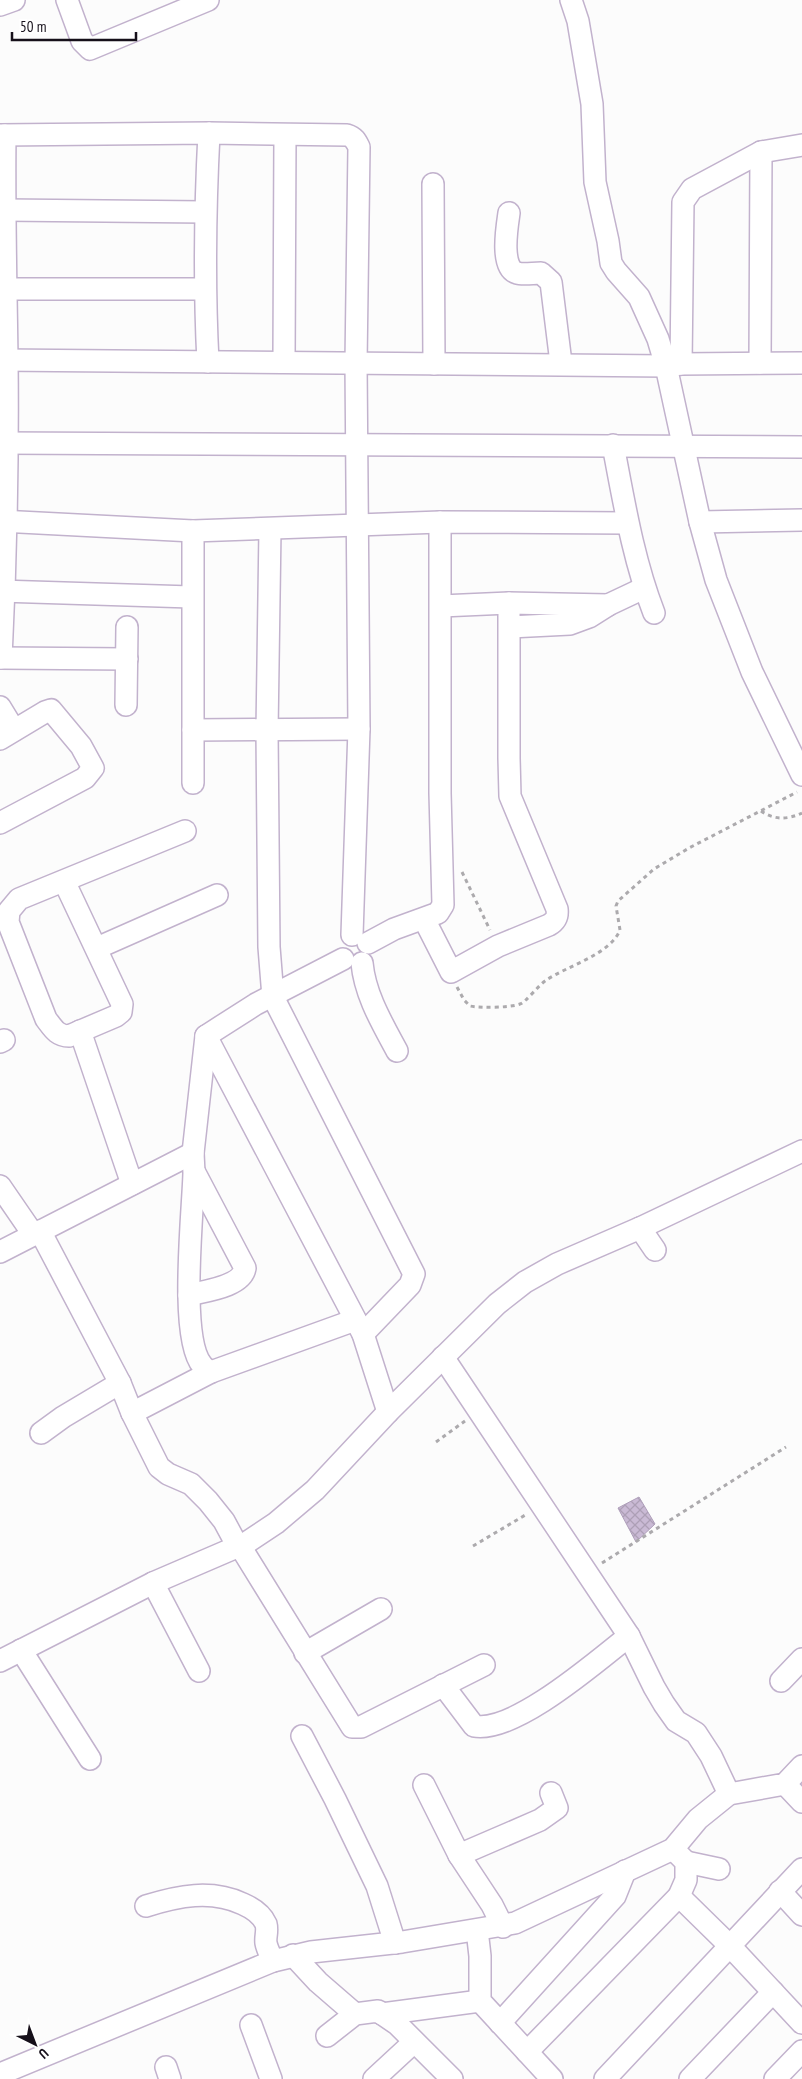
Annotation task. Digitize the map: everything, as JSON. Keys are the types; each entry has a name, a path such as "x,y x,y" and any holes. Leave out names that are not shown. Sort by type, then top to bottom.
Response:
{"street":[{"path":"0,5 14,0"},
{"path":"67,0 82,41 90,49 208,0"},
{"path":"571,0 578,21 592,104 595,182 611,263 639,297 674,365"},
{"path":"208,362 204,289 204,212 209,133"},
{"path":"126,659 1,658 3,360 6,290 3,135 209,133 347,135 352,137 357,142 358,147 356,363 360,939 369,956 352,961 256,1004 206,1036"},
{"path":"284,362 285,135"},
{"path":"802,145 761,152 692,188 683,202 674,365 684,447 700,522 716,580 752,672 802,775"},
{"path":"760,364 761,152"},
{"path":"433,184 434,364"},
{"path":"4,210 204,212"},
{"path":"508,213 506,244 507,260 510,268 517,274 541,273 551,282 561,363"},
{"path":"6,290 204,289"},
{"path":"3,360 434,364 802,364"},
{"path":"3,443 802,447"},
{"path":"613,445 627,524 644,588 654,613"},
{"path":"700,522 802,520"},
{"path":"3,521 193,531 440,522 627,524"},
{"path":"360,939 424,919 438,913 441,909 443,894 440,793 440,522"},
{"path":"132,1413 211,1372 358,1327 410,1285 414,1274 273,996 269,947 268,731 270,529"},
{"path":"192,783 193,531"},
{"path":"510,628 570,624 589,617 608,604 644,588"},
{"path":"2,592 192,597"},
{"path":"440,606 509,603 608,604"},
{"path":"424,919 451,972 498,946 549,925 556,920 558,912 510,796 509,603"},
{"path":"126,705 127,627"},
{"path":"0,707 7,734 45,712 53,710 81,746 93,768 85,778 0,823"},
{"path":"193,730 359,729"},
{"path":"64,881 122,1004 121,1012 116,1016 69,1036 62,1036 46,1019 8,922 9,911 19,900 64,881 185,831"},
{"path":"97,948 217,895"},
{"path":"352,961 397,1052"},
{"path":"80,1031 132,1184"},
{"path":"206,1036 194,1163 189,1295 195,1350 202,1367 211,1372"},
{"path":"206,1036 358,1327 388,1412"},
{"path":"0,1660 152,1583 239,1547 276,1523 300,1504 388,1412 497,1304 525,1282 558,1264 802,1152"},
{"path":"0,1252 132,1184 194,1163"},
{"path":"189,1295 229,1285 242,1277 245,1268 194,1163"},
{"path":"0,1186 37,1233 120,1383 132,1413 160,1467 168,1474 191,1484 208,1500 224,1521 352,1727 356,1729 484,1665"},
{"path":"640,1228 656,1250"},
{"path":"443,1357 629,1636 654,1687 676,1721 692,1730 711,1756 729,1794"},
{"path":"41,1433 63,1417 120,1383"},
{"path":"152,1583 199,1671"},
{"path":"305,1653 381,1609"},
{"path":"443,1685 474,1726 483,1728 496,1725 536,1706 629,1636"},
{"path":"21,1650 90,1759"},
{"path":"782,1681 802,1659"},
{"path":"302,1736 377,1886 395,1943"},
{"path":"527,2052 679,1896 686,1880 679,1855 698,1819 729,1794 784,1784 802,1766"},
{"path":"784,1784 802,1802"},
{"path":"424,1785 459,1855 492,1905 503,1926"},
{"path":"459,1855 540,1820 557,1808 551,1793"},
{"path":"0,2074 269,1952 294,1955 395,1943 503,1926 515,1923 625,1871 679,1855 719,1869"},
{"path":"605,2079 802,1868"},
{"path":"500,2023 615,1896 625,1871"},
{"path":"780,1891 802,1915"},
{"path":"146,1906 174,1898 194,1895 225,1897 250,1908 262,1918 267,1930 269,1952"},
{"path":"679,1896 730,1946 802,2023"},
{"path":"477,1930 480,1950 480,2001 552,2079"},
{"path":"294,1955 318,1982 355,2014"},
{"path":"690,2079 773,1992"},
{"path":"382,2014 480,2001"},
{"path":"327,2036 355,2014 372,2011 382,2014 397,2024 452,2079"},
{"path":"251,2025 271,2079"},
{"path":"374,2079 414,2042"},
{"path":"775,2079 802,2050"}],"path":[{"path":"451,972 461,995 470,1006 521,1004 543,982 610,945 620,930 616,906 618,901 654,869 689,848 802,789"},
{"path":"761,811 770,816 780,818 794,817 802,813"},
{"path":"459,866 498,946"},
{"path":"436,1442 480,1411"},
{"path":"587,1573 786,1447"},
{"path":"473,1546 542,1504"}],"building":[{"path":"639,1497 655,1524 636,1542 618,1508"}]}
